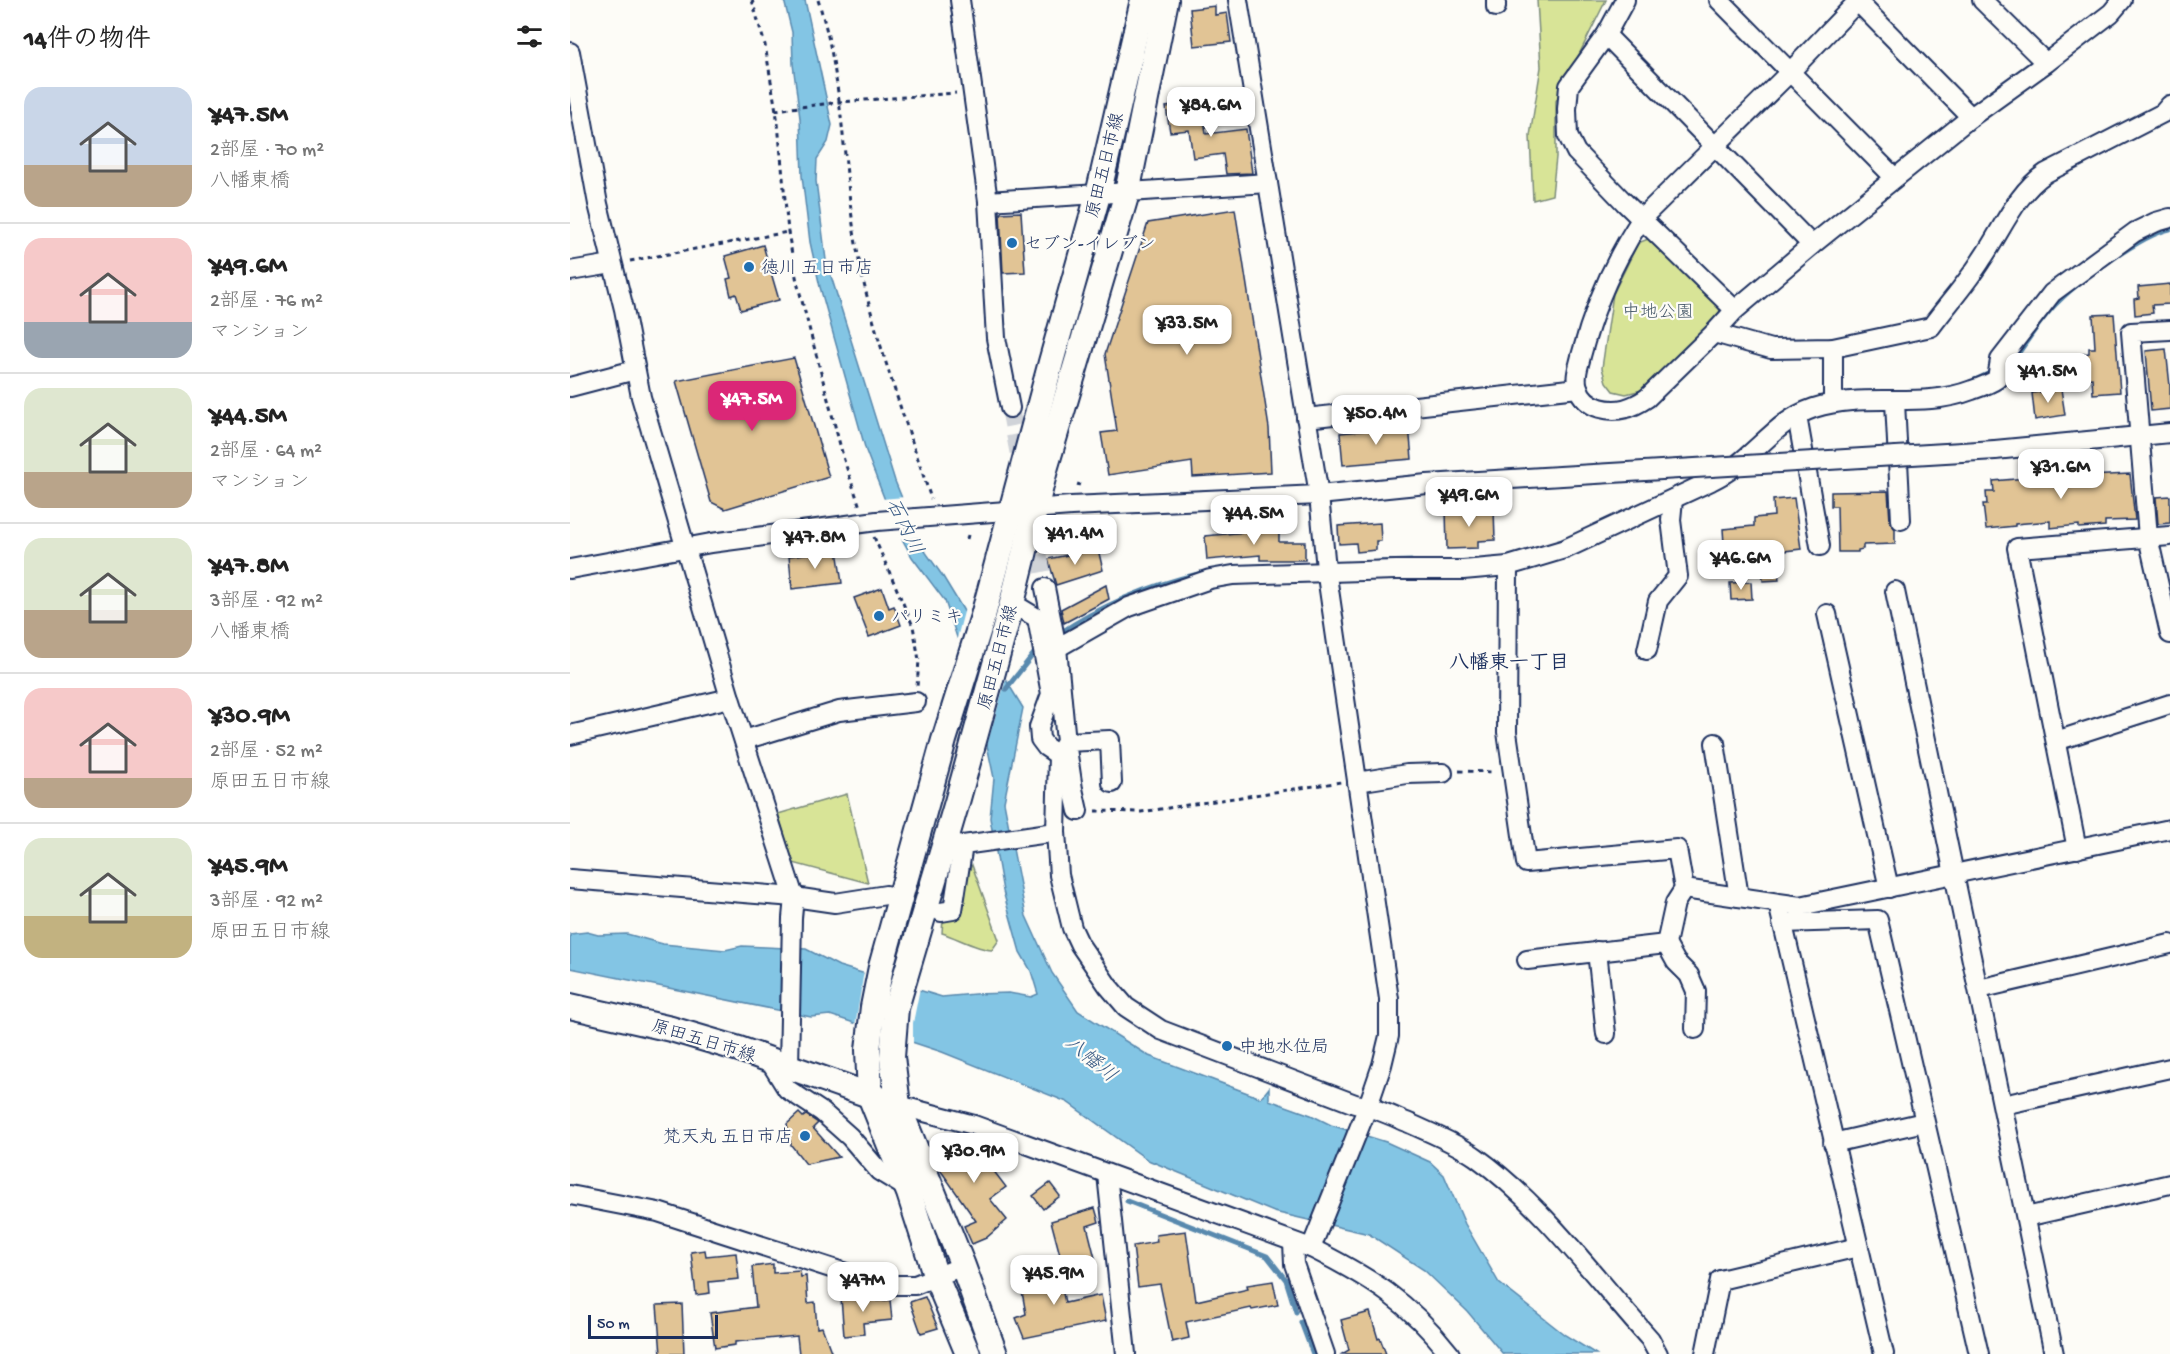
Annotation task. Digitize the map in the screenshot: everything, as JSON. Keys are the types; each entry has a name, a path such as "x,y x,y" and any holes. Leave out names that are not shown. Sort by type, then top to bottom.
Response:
{"main road":[{"name":"原田五日市線","path":"968,1354 936,1277 907,1188 870,1096 868,1057 873,1007 881,967 944,740 983,616 1098,195 1143,0"},
{"name":"原田五日市線","path":"994,1354 963,1266 898,1105 894,1065 896,1008 957,802 1050,455 1127,193 1167,0"},
{"name":"原田五日市線","path":"570,1006 671,1029 783,1060 870,1096 898,1105"}],"street":[{"path":"960,0 988,201 996,338 1010,408"},
{"path":"1238,0 1319,495 1353,782 1389,999 1389,1035 1383,1065 1313,1243"},
{"path":"1625,0 1606,35 1569,86 1568,136 1576,152 1735,310"},
{"path":"1719,0 1894,177"},
{"path":"1982,0 2046,63"},
{"path":"1971,117 1858,1 1790,72 1642,218 1625,243 1600,298 1584,346 1576,378 1578,388 1585,400 1596,407 1610,411 1636,406 1647,398 1735,310 1812,245 1971,117 2110,13 2122,0"},
{"path":"1606,35 1812,245"},
{"path":"570,52 598,204 624,309 640,397 730,698 794,897 783,1060 787,1089 822,1112 850,1137 879,1171 907,1188"},
{"path":"1714,333 1771,350 1833,348 1931,327 1981,261 2022,194 2032,183 2046,173 2168,112"},
{"path":"988,201 1268,183"},
{"path":"1050,642 1129,607 1210,579 1326,567 1463,570 1508,566 1565,549 1673,499 1733,468 1777,428 1834,396 1855,401 1937,400 1963,394 1991,383 1997,379 2000,360 2052,293 2135,232 2170,218"},
{"path":"570,271 612,264"},
{"path":"2170,330 2131,332 2148,537 2170,634"},
{"path":"1833,348 1834,396"},
{"path":"570,387 635,370"},
{"path":"1306,418 1578,388"},
{"path":"1895,402 1901,520"},
{"path":"1797,416 1820,546"},
{"path":"570,569 685,547 870,521 935,508 1011,511 1319,495 1427,484 1995,450 2170,433"},
{"path":"1647,650 1658,601 1678,576 1671,520 1673,499"},
{"path":"2078,849 2017,548 2170,536"},
{"path":"1508,566 1507,732 1526,863 1677,849 1684,889 1675,903 1666,944 1676,962 1689,975 1696,991 1695,1029"},
{"path":"1045,588 1062,748 1078,811"},
{"path":"1895,591 2054,1354"},
{"path":"1012,603 1037,618 1050,642 1051,694 1039,727 1040,739 1046,747 1062,748 1110,740 1112,783"},
{"path":"1827,614 1889,888"},
{"path":"570,735 730,698"},
{"path":"744,740 838,711 916,702"},
{"path":"2056,741 2170,704"},
{"path":"1715,743 1739,897"},
{"path":"1062,748 1049,833 1072,928 1092,965 1126,1007 1161,1030 1355,1104 1366,1112 1443,1138 1474,1156 1503,1178 1561,1236 1650,1339 1658,1354"},
{"path":"1353,782 1407,774 1443,773"},
{"path":"1684,889 1800,906 2170,829"},
{"path":"941,912 953,910 963,844 1049,833"},
{"path":"570,879 794,897 835,903 886,895"},
{"path":"1778,904 1884,1354"},
{"path":"1782,923 1878,920 1979,1354"},
{"path":"1527,960 1666,944"},
{"path":"1979,989 2170,944"},
{"path":"1597,951 1606,1034"},
{"path":"2003,1105 2170,1068"},
{"path":"898,1105 974,1125 1293,1243 1313,1243 1390,1293 1429,1327 1450,1354"},
{"path":"1833,1143 1924,1122"},
{"path":"1107,1174 1126,1354"},
{"path":"2026,1217 2170,1184"},
{"path":"570,1195 658,1212 883,1285 915,1284 963,1266"},
{"path":"1293,1243 1294,1264 1325,1354"},
{"path":"1705,1354 1720,1280 1858,1247"}],"path":[{"path":"752,0 765,45 777,109 788,232 804,312 844,460 913,626 919,660 916,702"},
{"path":"818,0 835,67 858,254 869,303 935,508"},
{"path":"777,109 973,91"},
{"path":"612,264 788,232"},
{"path":"1443,773 1446,771 1513,772"},
{"path":"1078,811 1142,812 1353,782"}],"green space":[{"path":"1537,0 1606,0 1556,101 1556,157 1552,195 1533,200 1530,136 1541,67"},
{"name":"中地公園","path":"1648,239 1653,240 1716,302 1720,311 1698,338 1642,390 1626,394 1613,391 1606,382 1602,368 1613,294 1638,243"},
{"path":"847,794 868,883 793,863 778,814"},
{"path":"972,865 999,940 992,950 973,946 942,933 943,918 962,915 966,877"}],"water":[{"path":"784,0 805,0 832,125 828,142 817,159 816,181 826,260 895,481 922,547 942,575 1023,708 1004,802 1026,916 1052,973 1078,1011 1149,1056 1261,1098 1269,1088 1269,1100 1331,1125 1386,1142 1430,1162 1444,1175 1465,1224 1499,1283 1565,1335 1596,1354 1503,1354 1467,1311 1424,1270 1369,1234 1274,1212 1148,1160 1067,1102 942,1052 830,1015 811,1017 570,968 570,934 587,932 598,935 627,934 663,944 725,950 742,946 806,949 839,966 942,997 1009,993 1031,997 1038,994 1031,971 1020,952 1003,891 990,818 994,778 977,698 945,601 912,557 895,526 866,451 820,287 810,242 802,176 800,118 793,64 792,32"}],"pier":[{"path":"905,497 921,537 899,539 881,499"},
{"path":"965,608 1007,676 985,752 974,699 956,642"},
{"path":"864,971 920,988 913,1023 913,1046 855,1026"}],"building":[{"path":"1215,6 1215,15 1227,13 1231,42 1194,46 1190,9"},
{"path":"1202,102 1206,134 1246,129 1252,173 1226,174 1223,154 1193,158 1189,130 1170,132 1166,107"},
{"path":"1235,209 1269,428 1271,472 1193,477 1192,462 1108,475 1101,433 1117,431 1105,354 1148,223"},
{"name":"セブン-イレブン","path":"1021,212 1025,272 1003,273 1000,213"},
{"name":"徳川 五日市店","path":"763,245 779,300 741,310 736,294 731,296 727,279 731,278 725,256"},
{"path":"2170,284 2170,304 2152,305 2153,313 2135,315 2134,299 2139,298 2138,287"},
{"path":"2114,314 2120,392 2093,394 2092,378 2070,381 2068,361 2079,360 2078,355 2089,353 2089,348 2095,348 2093,315"},
{"path":"2166,349 2170,409 2151,411 2146,351"},
{"path":"794,358 829,477 725,509 711,502 676,381"},
{"path":"2061,389 2065,415 2035,420 2032,393"},
{"path":"1409,426 1412,459 1343,465 1340,433"},
{"path":"2086,465 2087,476 2130,474 2135,520 2105,521 2105,526 2079,528 2079,525 2050,528 2050,521 1986,529 1983,504 1987,504 1986,492 1994,492 1993,481 2073,474 2072,466"},
{"path":"1888,491 1890,521 1895,529 1895,544 1863,545 1863,549 1858,552 1838,552 1837,506 1831,506 1831,492"},
{"path":"2170,496 2170,523 2158,524 2156,497"},
{"path":"1794,498 1801,549 1776,552 1779,580 1763,581 1760,555 1725,558 1723,529 1754,526 1754,518 1774,516 1773,500"},
{"path":"1494,509 1495,540 1478,541 1478,548 1447,549 1446,510"},
{"path":"1380,523 1381,541 1376,541 1376,550 1357,552 1356,543 1339,544 1338,526"},
{"path":"1279,528 1279,542 1305,542 1305,560 1260,560 1260,555 1207,560 1205,536"},
{"path":"1098,549 1103,570 1056,585 1048,559"},
{"path":"837,550 842,583 792,589 789,556"},
{"path":"1751,582 1752,599 1731,600 1730,583"},
{"path":"1106,585 1109,599 1064,623 1061,609"},
{"name":"パリミキ","path":"882,588 889,608 894,606 901,625 869,637 854,598"},
{"name":"梵天丸 五日市店","path":"799,1113 818,1123 813,1128 839,1157 806,1164 791,1145 787,1124"},
{"path":"972,1140 996,1151 993,1170 1006,1187 990,1199 1007,1220 986,1238 972,1244 964,1226 976,1221 941,1171 938,1148 943,1142"},
{"path":"1050,1183 1060,1196 1043,1209 1033,1196"},
{"path":"1095,1208 1099,1222 1087,1226 1096,1262 1064,1270 1051,1221"},
{"path":"1186,1231 1196,1301 1248,1289 1247,1285 1273,1281 1278,1305 1252,1310 1251,1308 1186,1322 1189,1338 1172,1342 1160,1284 1138,1287 1133,1246 1157,1242 1156,1235"},
{"path":"705,1250 706,1256 736,1253 739,1279 709,1282 710,1293 696,1295 691,1252"},
{"path":"773,1264 773,1273 800,1271 801,1277 806,1276 808,1303 815,1302 817,1328 822,1327 832,1354 799,1354 797,1336 735,1342 735,1345 715,1348 710,1313 756,1307 752,1267"},
{"path":"1058,1268 1065,1303 1101,1295 1106,1321 1024,1338 1016,1318 1026,1314 1019,1275"},
{"path":"876,1295 877,1301 890,1300 892,1320 863,1323 864,1334 844,1336 841,1298"},
{"path":"925,1297 938,1328 921,1333 910,1302"},
{"path":"682,1304 684,1354 661,1354 657,1305"},
{"path":"1370,1312 1378,1339 1380,1338 1386,1354 1342,1354 1349,1350 1341,1320"}],"waterway":[{"path":"2007,364 2013,361 2046,315 2068,293 2128,249 2170,229"},
{"path":"1975,380 1990,373"},
{"path":"1774,421 1790,410"},
{"path":"1379,562 1411,561"},
{"path":"1057,635 1108,606 1164,584 1202,573"},
{"path":"1006,689 1039,647"},
{"path":"1127,1201 1267,1256 1286,1280 1296,1312"},
{"path":"1301,1322 1313,1354"}],"tunnel":[{"path":"1010,408 1021,465"},
{"path":"1033,528 1045,588"}],"place":[{"name":"セブン-イレブン","path":"1012,243"},
{"name":"徳川 五日市店","path":"749,267"},
{"name":"パリミキ","path":"879,616"},
{"name":"中地水位局","path":"1227,1046"},
{"name":"梵天丸 五日市店","path":"805,1136"}],"district":[{"name":"八幡東一丁目","path":"1509,661"}],"water label":[{"name":"石内川","path":"906,526"},
{"name":"八幡川","path":"1092,1058"}]}
